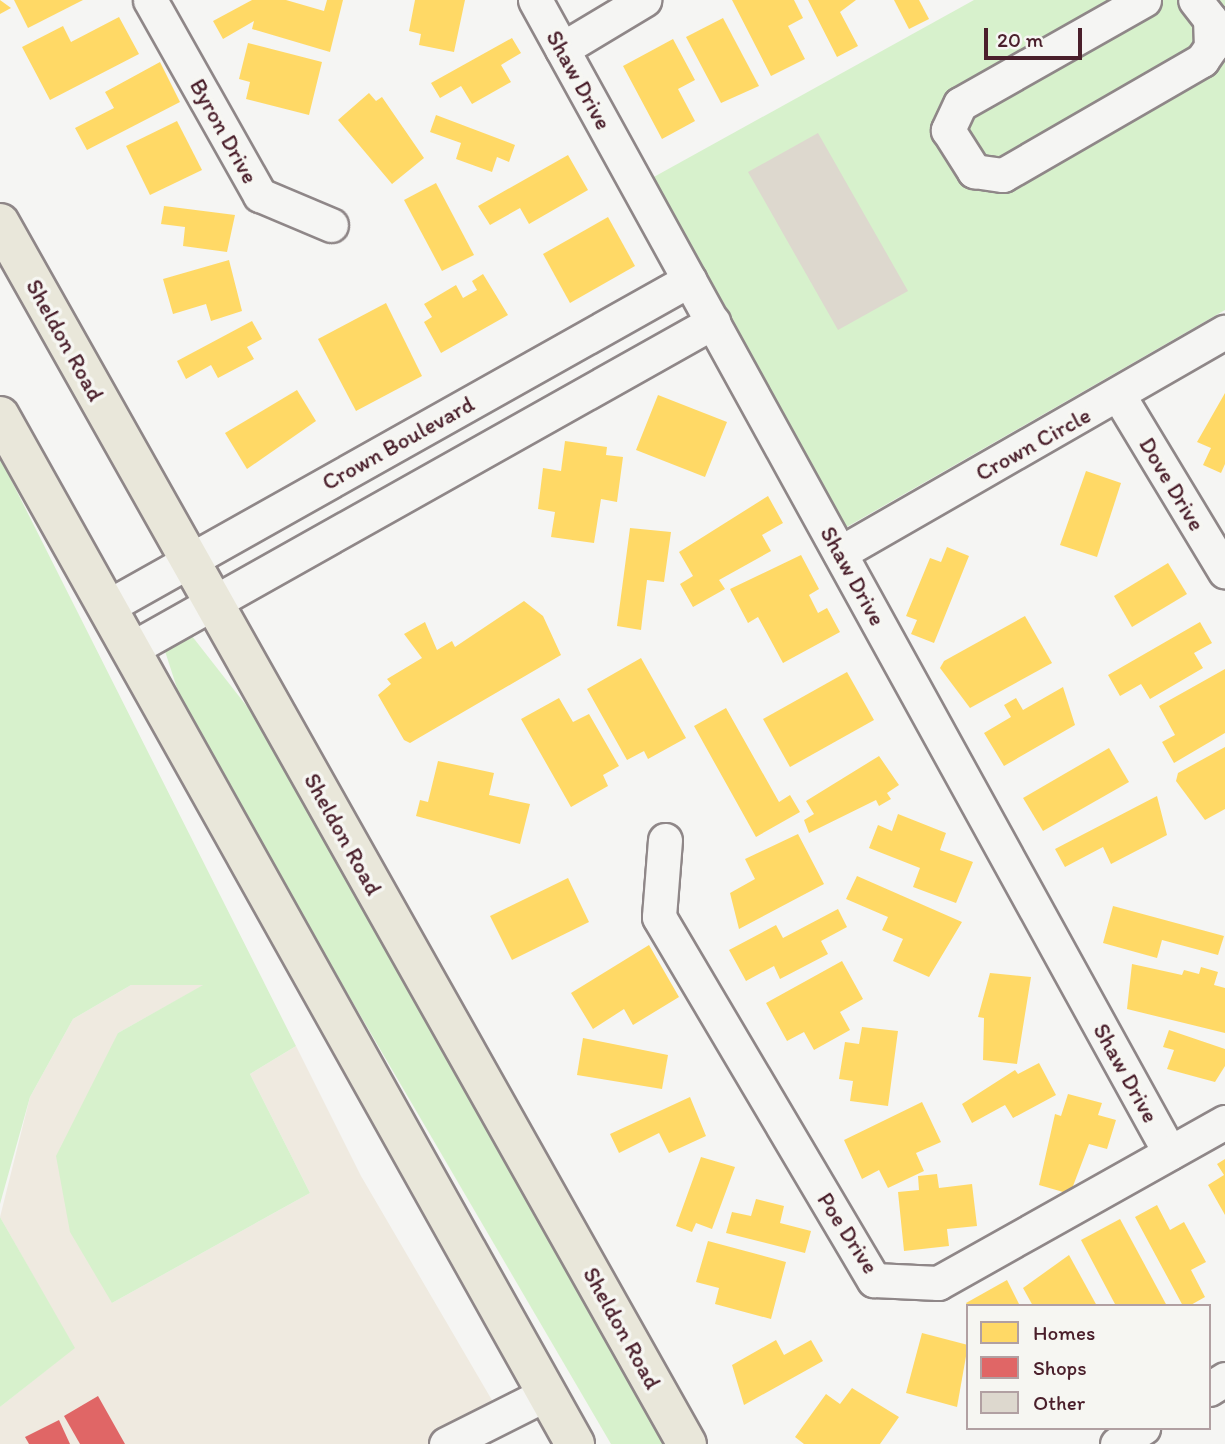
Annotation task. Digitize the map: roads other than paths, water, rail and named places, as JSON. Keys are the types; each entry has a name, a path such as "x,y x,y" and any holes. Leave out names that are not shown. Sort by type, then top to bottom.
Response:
{"main road":[{"name":"Sheldon Road","path":"0,223 687,1444"},
{"path":"0,416 575,1444"}],"street":[{"name":"Byron Drive","path":"150,0 260,195 331,225"},
{"name":"Shaw Drive","path":"535,0 1170,1153"},
{"path":"562,49 644,0"},
{"path":"1144,0 960,104 948,130 974,171 1003,175 1173,80 1211,47 1210,10"},
{"name":"Crown Boulevard","path":"107,607 689,280"},
{"path":"131,649 713,322"},
{"name":"Crown Circle","path":"840,553 1119,396 1225,332"},
{"name":"Dove Drive","path":"1119,396 1225,572"},
{"name":"Poe Drive","path":"665,841 659,917 874,1280 938,1283 1225,1122"},
{"path":"446,1444 546,1395"},
{"path":"1117,1444 1140,1430"}]}
